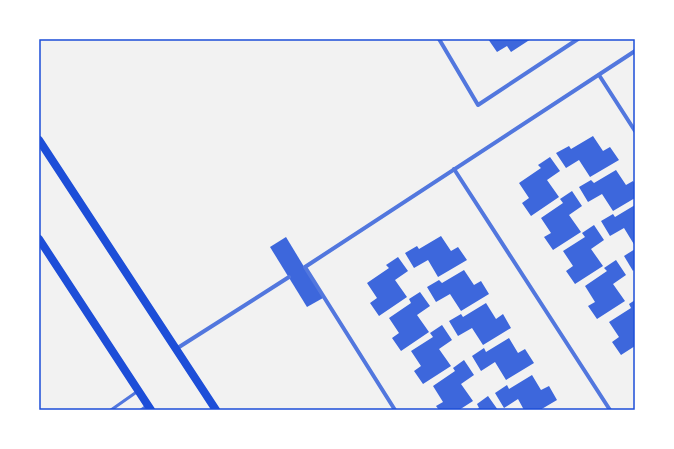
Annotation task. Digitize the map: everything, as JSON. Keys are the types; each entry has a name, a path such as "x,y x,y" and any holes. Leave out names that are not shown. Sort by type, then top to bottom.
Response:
{"main road":[{"path":"39,140 216,410"},
{"path":"39,239 138,391 146,408"}],"street":[{"path":"439,39 478,105 578,39"},
{"path":"395,410 305,267 635,51"},
{"path":"598,75 635,131"},
{"path":"454,169 610,410"},
{"path":"176,349 289,277"}],"lane":[{"path":"111,410 138,391"}],"building":[{"path":"488,39 531,39 511,52 507,46 497,52"},
{"path":"593,136 603,151 610,147 619,160 590,177 579,160 566,168 556,153 569,146 571,149"},
{"path":"550,157 560,171 547,180 559,197 531,216 522,203 529,198 519,183 541,168 538,165"},
{"path":"616,170 626,185 633,181 635,184 635,198 613,211 602,194 588,202 579,187 591,180 594,183"},
{"path":"572,191 582,206 569,215 581,232 553,250 544,237 551,233 541,218 563,203 560,199"},
{"path":"635,205 635,246 624,228 610,236 601,221 613,214 615,217"},
{"path":"594,225 604,240 591,249 603,266 575,284 566,271 573,266 563,251 585,237 582,233"},
{"path":"441,236 451,251 458,247 467,260 438,277 428,260 414,268 405,253 417,246 419,249"},
{"path":"286,237 323,298 307,307 270,247"},
{"path":"635,249 635,269 633,271 624,256"},
{"path":"398,257 408,271 395,280 407,297 379,316 370,303 377,298 367,283 389,268 386,265"},
{"path":"616,260 626,275 613,284 625,301 597,319 588,306 595,302 585,286 607,271 604,268"},
{"path":"464,270 474,285 481,281 489,294 461,311 450,294 436,302 427,287 439,280 442,283"},
{"path":"420,292 430,306 417,315 429,332 401,351 392,338 399,333 389,318 411,303 409,299"},
{"path":"635,300 635,346 621,355 612,342 619,337 609,322 631,308 629,304"},
{"path":"486,303 496,319 503,314 511,328 483,345 472,328 458,336 449,321 461,314 463,317"},
{"path":"442,325 452,340 439,349 451,366 423,384 414,371 421,366 411,351 433,337 430,333"},
{"path":"509,338 518,353 525,349 534,363 506,380 495,362 481,371 472,356 484,348 486,352"},
{"path":"464,360 474,375 461,384 473,401 459,410 439,410 436,406 443,402 433,386 455,371 453,368"},
{"path":"532,375 541,390 549,386 557,400 540,410 524,410 518,399 504,408 495,393 507,385 509,389"},
{"path":"488,396 498,410 476,410 479,408 477,404"}]}
